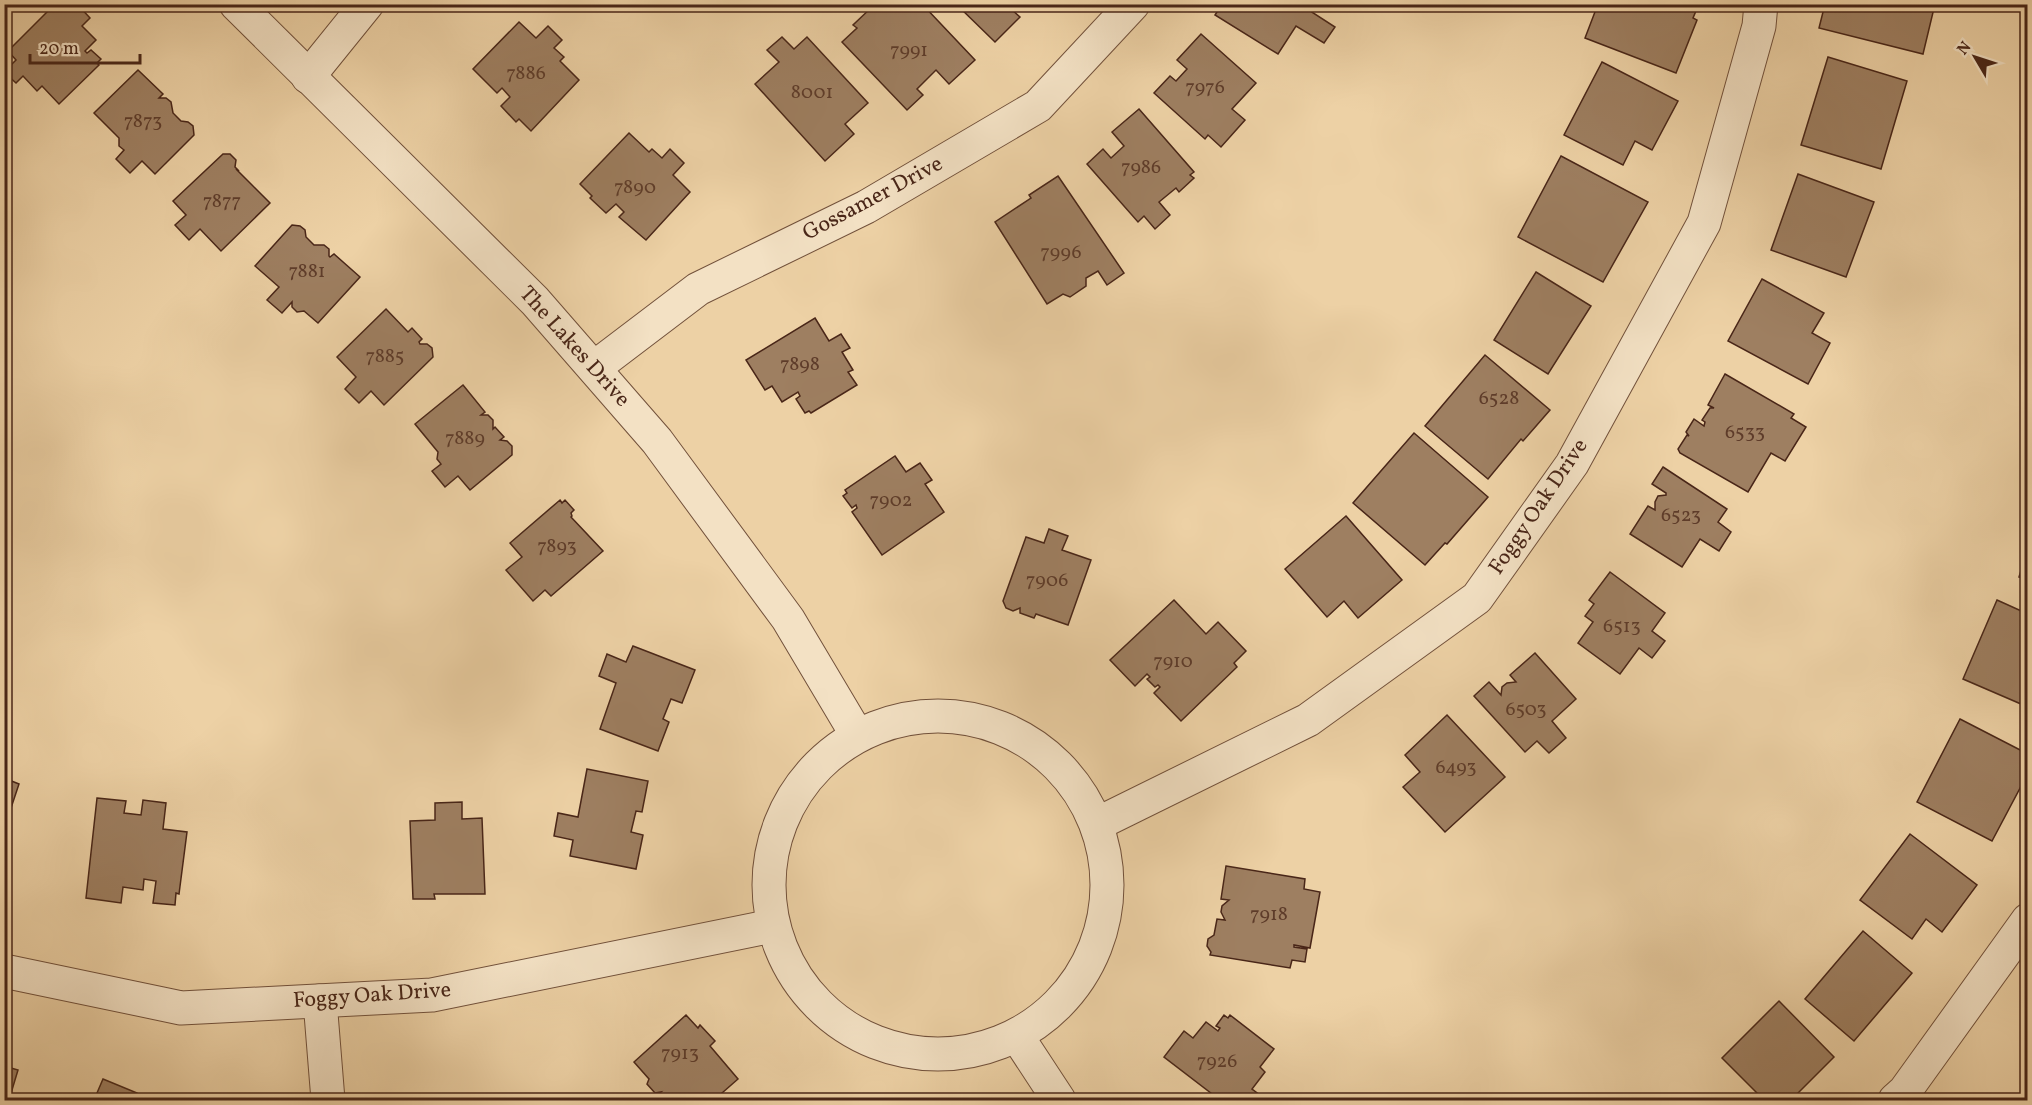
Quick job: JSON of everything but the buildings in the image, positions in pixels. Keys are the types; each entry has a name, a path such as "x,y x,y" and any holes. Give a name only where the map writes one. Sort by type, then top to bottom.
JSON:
{"street":[{"name":"The Lakes Drive","path":"236,4 535,302 657,441 788,619 857,735"},
{"path":"308,77 367,4"},
{"name":"Gossamer Drive","path":"594,368 698,289 866,207 1038,106 1133,4"},
{"name":"Foggy Oak Drive","path":"1097,824 1308,720 1477,598 1572,464 1704,223 1759,26 1761,4"},
{"path":"912,717 970,718 1024,737 1068,775 1097,824 1108,872 1104,921 1086,968 1056,1006 1017,1036 969,1053 917,1054 867,1041 825,1013 792,974 772,926 768,871 782,817 813,770 857,735 912,717"},
{"path":"1895,1101 1905,1091 2028,920"},
{"name":"Foggy Oak Drive","path":"4,972 181,1008 432,995 772,926"},
{"path":"320,1001 328,1101"},
{"path":"1017,1036 1059,1101"}]}
